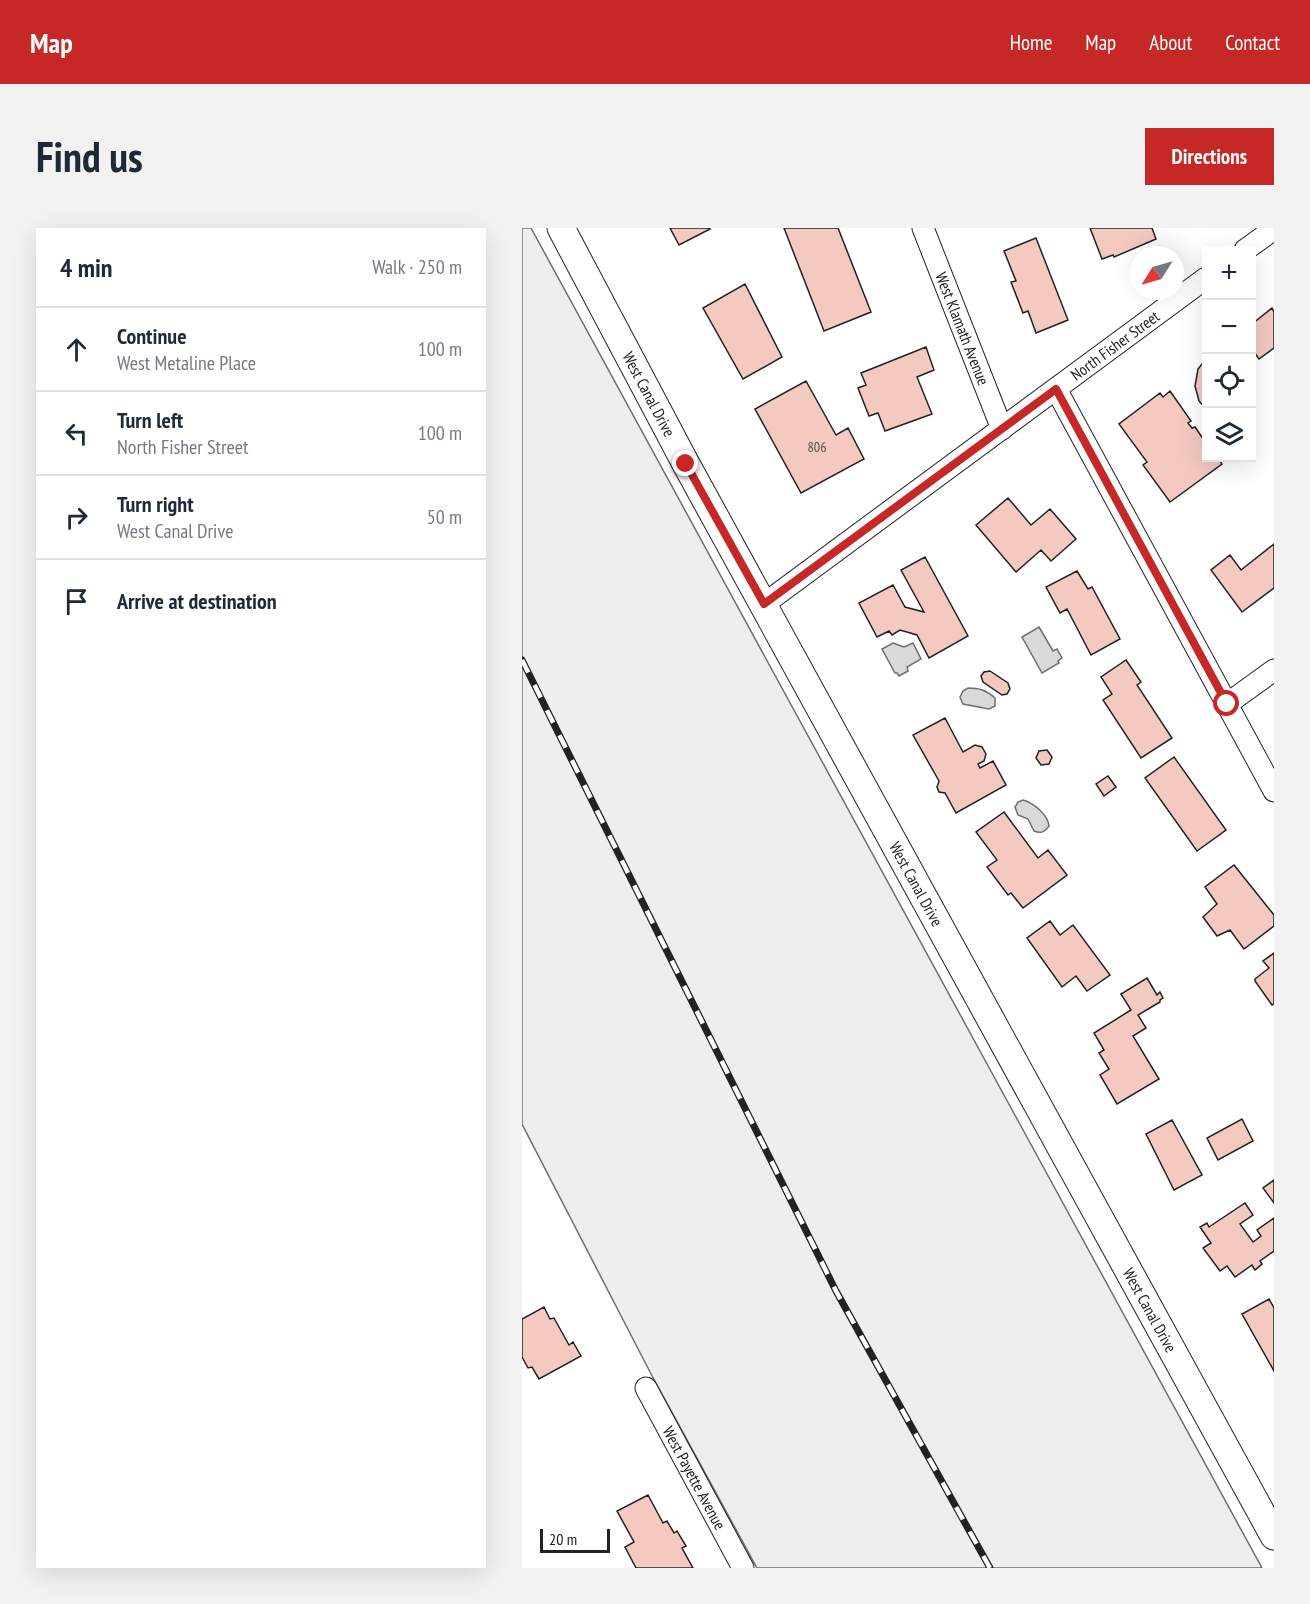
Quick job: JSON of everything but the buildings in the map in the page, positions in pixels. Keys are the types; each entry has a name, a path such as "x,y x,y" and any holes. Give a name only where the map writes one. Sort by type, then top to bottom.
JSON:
{"street":[{"name":"West Canal Drive","path":"561,228 681,453 1274,1536"},
{"name":"West Klamath Avenue","path":"923,228 1002,429"},
{"path":"1251,246 1274,229"},
{"name":"North Fisher Street","path":"764,604 1202,282"},
{"path":"1056,389 1274,791"},
{"path":"1227,704 1274,670"},
{"name":"West Payette Avenue","path":"646,1388 743,1568"}],"shaded area":[{"path":"522,228 531,228 1262,1568 757,1568 650,1372 522,1124"},
{"path":"1039,627 1053,651 1057,649 1062,658 1058,661 1059,663 1042,673 1022,637"},
{"path":"893,643 904,647 913,643 921,659 907,667 908,671 899,676 882,649"},
{"path":"968,688 989,693 995,698 995,706 989,709 963,704 960,697"},
{"path":"1023,800 1036,807 1046,818 1049,826 1044,831 1034,831 1028,819 1018,815 1015,807"}],"railway":[{"path":"522,660 836,1291 990,1568"}],"route":[{"path":"686,464 764,604 1056,389 1227,704"}]}
